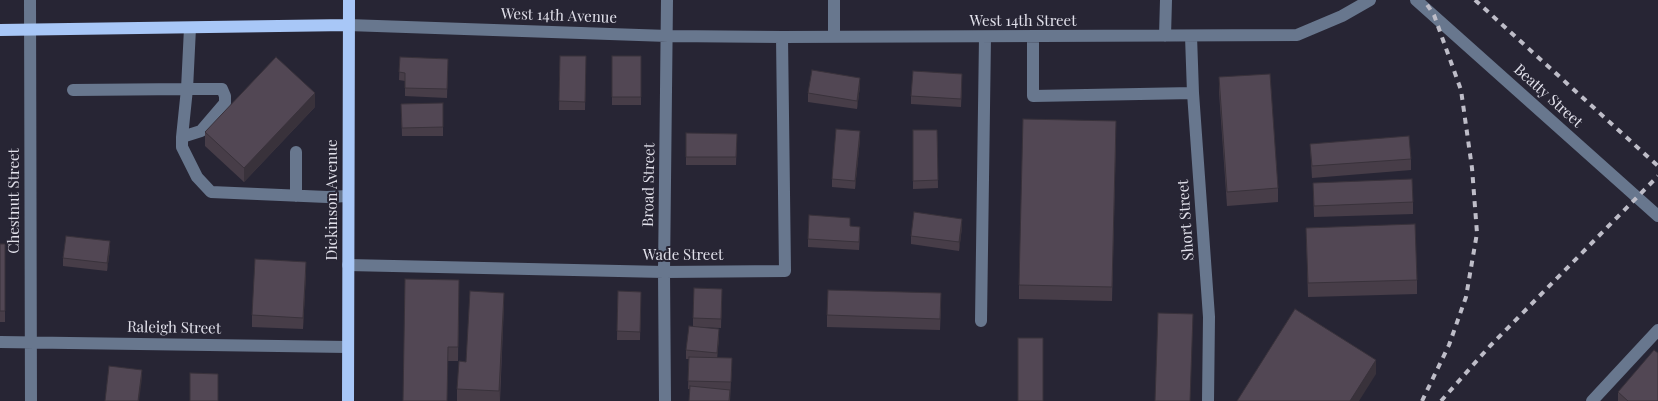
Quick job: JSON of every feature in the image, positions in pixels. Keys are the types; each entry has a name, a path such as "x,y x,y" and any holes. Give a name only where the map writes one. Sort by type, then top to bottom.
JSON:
{"main road":[{"name":"Dickinson Avenue","path":"348,0 348,401"},
{"name":"West 14th Avenue","path":"0,30 348,24"}],"street":[{"name":"Chestnut Street","path":"30,0 31,401"},
{"name":"Broad Street","path":"665,401 664,272 667,0"},
{"path":"834,0 834,37"},
{"path":"1165,36 1166,0"},
{"name":"West 14th Street","path":"668,36 1033,37 1297,35 1342,16 1370,0"},
{"name":"Beatty Street","path":"1416,0 1658,216"},
{"name":"West 14th Avenue","path":"348,24 668,36"},
{"path":"190,28 188,89 182,147 197,177 211,192 327,197 348,196"},
{"name":"Short Street","path":"1192,36 1193,93 1209,317 1208,401"},
{"name":"Wade Street","path":"348,264 664,272 785,271 782,37"},
{"path":"981,321 986,37"},
{"path":"1033,37 1033,96 1193,93"},
{"path":"73,90 222,89 225,103 201,131 182,137"},
{"path":"296,152 296,196"},
{"path":"1592,401 1658,330"},
{"name":"Raleigh Street","path":"0,342 348,347"}],"building":[{"path":"560,56 586,56 585,102 559,101"},
{"path":"612,56 641,56 641,97 612,97"},
{"path":"276,57 315,93 244,168 205,132"},
{"path":"400,57 448,59 447,89 405,88 405,73 399,72"},
{"path":"812,70 860,78 857,101 808,93"},
{"path":"913,71 962,74 961,99 911,96"},
{"path":"1270,74 1278,188 1227,192 1219,77"},
{"path":"443,103 443,127 402,128 401,104"},
{"path":"1023,119 1116,121 1112,287 1019,285"},
{"path":"836,129 860,131 855,181 832,179"},
{"path":"913,130 937,130 938,180 913,181"},
{"path":"686,133 737,134 736,157 686,157"},
{"path":"1409,136 1411,159 1312,166 1310,144"},
{"path":"1412,179 1413,202 1314,206 1313,183"},
{"path":"914,212 962,219 959,242 911,236"},
{"path":"809,215 850,218 850,226 860,227 859,242 808,239"},
{"path":"1415,224 1417,280 1308,283 1306,228"},
{"path":"66,236 110,241 107,263 63,258"},
{"path":"0,244 5,244 5,311 0,311"},
{"path":"255,259 306,262 303,318 252,315"},
{"path":"405,279 459,280 458,347 448,347 447,401 403,401"},
{"path":"694,288 722,289 721,319 693,318"},
{"path":"828,290 941,293 940,319 827,315"},
{"path":"470,291 504,293 499,391 457,389 459,361 466,362"},
{"path":"618,291 641,292 640,332 617,331"},
{"path":"1295,309 1376,360 1350,401 1237,401"},
{"path":"1158,313 1193,314 1190,401 1155,401"},
{"path":"689,326 719,329 717,353 686,350"},
{"path":"1018,338 1043,338 1043,401 1018,401"},
{"path":"1654,350 1658,353 1658,401 1628,401 1618,392"},
{"path":"689,357 732,358 731,382 688,381"},
{"path":"109,366 142,370 138,401 105,401"},
{"path":"190,373 218,374 218,401 190,401"},
{"path":"690,386 730,390 729,401 689,401"}],"railway":[{"path":"1422,401 1449,345 1466,297 1477,233 1472,168 1461,90 1434,15 1424,0"},
{"path":"1475,0 1658,166"},
{"path":"1441,401 1490,346 1658,176"}]}
